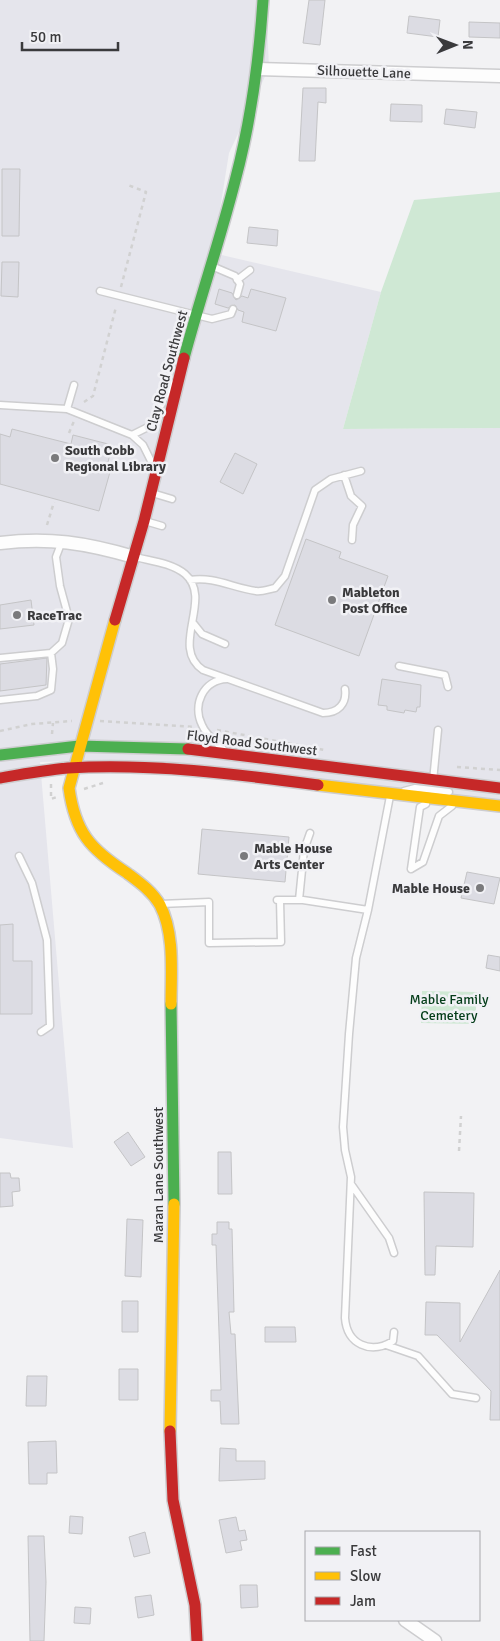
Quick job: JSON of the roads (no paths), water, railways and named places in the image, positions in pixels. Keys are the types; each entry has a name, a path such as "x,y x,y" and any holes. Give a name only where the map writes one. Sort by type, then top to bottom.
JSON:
{"street":[{"name":"Clay Road Southwest","path":"79,746 144,521 185,356 212,267 248,123 258,69 263,0"},
{"name":"Silhouette Lane","path":"258,69 500,76"},
{"path":"0,543 41,539 62,540 134,557"},
{"name":"Floyd Road Southwest","path":"0,755 79,746 181,749 433,782 500,788"},
{"name":"Maran Lane Southwest","path":"79,746 69,788 71,803 84,838 100,855 145,887 159,904 166,922 171,958 175,1155 170,1423 172,1500 196,1605 197,1641"},
{"path":"0,778 74,768 157,768 216,773 389,796 432,800 456,798 500,806"},
{"path":"406,1621 435,1641"}],"lane":[{"path":"212,267 235,276 240,284 238,295"},
{"path":"237,280 250,270"},
{"path":"100,291 212,318 231,314 233,309"},
{"path":"132,435 152,425 163,398 185,356"},
{"path":"67,409 74,385"},
{"path":"0,405 67,409 132,435 143,445 156,472"},
{"path":"190,580 200,578 221,581 258,591 275,588 284,576 315,490 331,479 361,471"},
{"path":"344,475 351,496 362,506 353,525 352,540"},
{"path":"151,492 172,499"},
{"path":"144,521 162,526"},
{"path":"0,658 50,652 62,643 69,619 60,586 56,556 62,540"},
{"path":"134,557 175,568 190,580 194,599 194,624 189,651 194,662 203,670 324,713 330,713 341,707 344,702 345,690"},
{"path":"194,624 202,634 225,644"},
{"path":"0,700 37,696 51,690 53,669 50,652"},
{"path":"399,666 445,675 448,687"},
{"path":"228,754 202,725 198,708 199,698 206,687 217,680 230,679"},
{"path":"433,782 438,730"},
{"path":"432,800 420,807 411,868 423,862 439,816 456,798 415,788 389,796 368,910 356,958 349,1034 344,1127 351,1184 346,1329 356,1343 366,1346 386,1345 418,1356 452,1394 476,1398"},
{"path":"475,793 500,792"},
{"path":"299,900 304,850 310,833"},
{"path":"19,856 32,883 47,940 50,1026 41,1032"},
{"path":"159,904 209,902 209,943 281,942 279,900 299,900 368,910"},
{"path":"351,1184 389,1238 394,1253"},
{"path":"386,1345 392,1341 394,1332"}],"place":[{"name":"South Cobb Regional Library","path":"55,458"},
{"name":"Mableton Post Office","path":"332,600"},
{"name":"RaceTrac","path":"17,615"},
{"name":"Mable House Arts Center","path":"244,856"},
{"name":"Mable House","path":"480,888"}],"park label":[{"name":"Mable Family Cemetery","path":"449,1008"}]}
